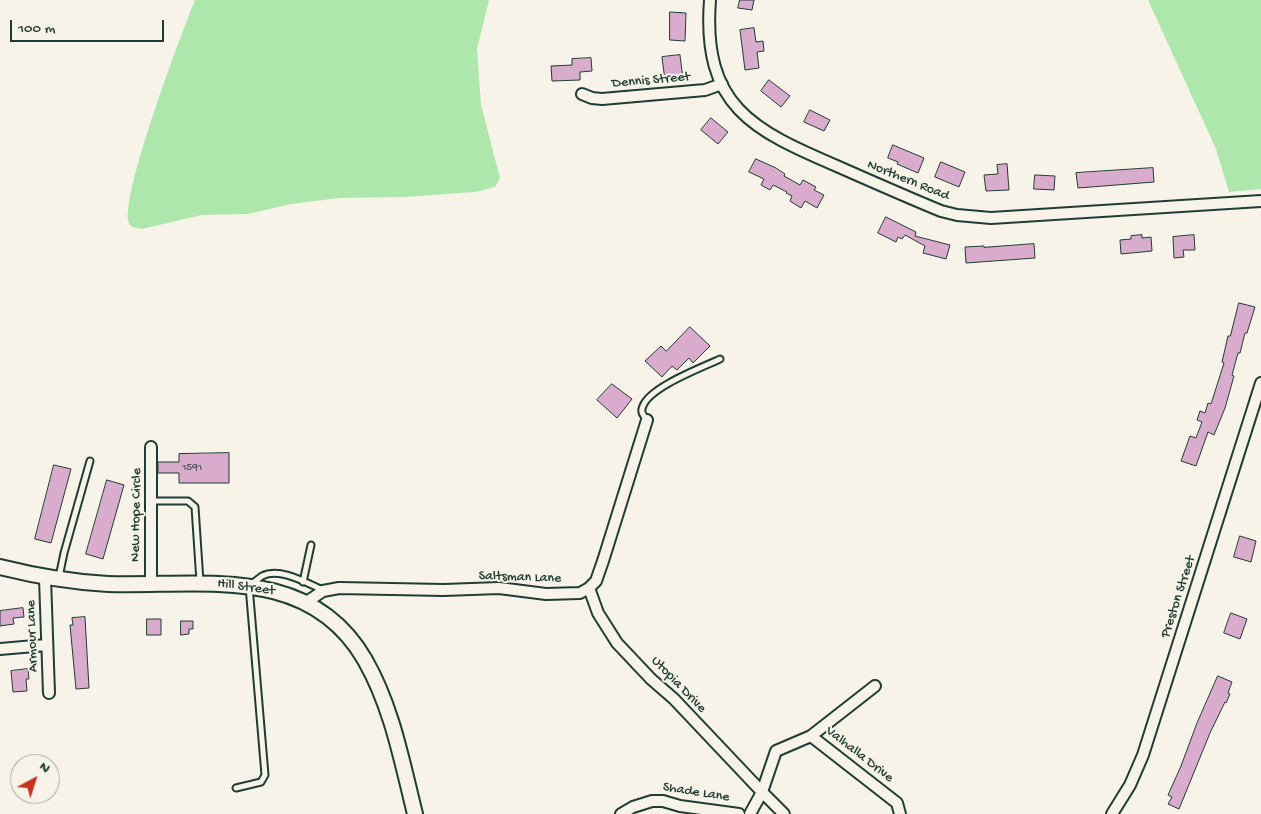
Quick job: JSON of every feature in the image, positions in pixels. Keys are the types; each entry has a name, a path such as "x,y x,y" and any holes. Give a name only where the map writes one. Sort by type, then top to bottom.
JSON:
{"street":[{"name":"Northern Road","path":"710,0 710,46 713,63 727,95 750,121 779,140 811,156 925,204 957,215 999,217 1261,201"},
{"name":"Dennis Street","path":"582,94 602,99 705,90 722,84"},
{"name":"Preston Street","path":"1112,814 1130,786 1143,755 1261,384"},
{"path":"589,588 596,581 603,561 647,420"},
{"name":"New Hope Circle","path":"150,583 151,447"},
{"name":"Hill Street","path":"0,567 44,578 107,584 200,583 249,586 288,595 323,613 352,641 375,679 391,722 415,814"},
{"name":"Armour Lane","path":"44,578 49,693"},
{"name":"Saltsman Lane","path":"305,603 323,591 339,588 444,590 499,588 558,594 580,593 589,588"},
{"name":"Utopia Drive","path":"589,588 598,613 617,642 762,792"},
{"path":"0,649 46,645"},
{"path":"811,736 875,686"},
{"name":"Valhalla Drive","path":"750,814 762,792 776,751 811,736 897,803 900,814"},
{"path":"762,792 784,814"},
{"name":"Shade Lane","path":"621,814 633,807 652,801 663,801 680,806 740,814"}],"lane":[{"path":"647,420 642,412 642,406 657,389 720,359"},
{"path":"59,580 64,553 90,461"},
{"path":"150,500 188,501 194,507 200,583"},
{"path":"303,582 311,545"},
{"path":"236,788 261,782 265,774 249,586 262,576 272,573 281,574 323,591"}],"green space":[{"path":"195,0 489,0 477,49 481,105 500,178 495,187 475,192 405,197 339,198 291,204 248,214 202,215 142,229 134,228 129,223 128,208 133,182 153,114"},
{"path":"1148,0 1261,0 1261,189 1229,192 1216,149"}],"building":[{"path":"740,0 754,0 752,10 738,8"},
{"path":"670,12 686,13 685,41 670,40"},
{"path":"754,28 756,42 763,41 764,51 757,52 759,68 745,70 740,30"},
{"path":"680,55 683,79 665,81 662,57"},
{"path":"591,58 592,71 580,72 580,80 552,81 551,66 572,65 572,59"},
{"path":"769,80 790,96 781,107 761,91"},
{"path":"810,110 830,120 824,131 804,122"},
{"path":"711,118 728,132 718,144 701,130"},
{"path":"893,145 924,158 918,173 888,158"},
{"path":"756,159 776,168 785,174 784,176 800,185 803,180 816,187 814,190 824,195 817,208 805,201 801,208 790,201 792,196 787,192 773,185 770,190 761,185 764,179 749,172"},
{"path":"941,162 965,172 959,187 935,177"},
{"path":"1007,164 1009,190 986,191 984,175 998,174 997,165"},
{"path":"1153,168 1154,182 1078,188 1076,173"},
{"path":"1035,175 1055,176 1054,190 1034,189"},
{"path":"886,217 916,232 915,236 950,245 946,259 923,253 925,246 905,235 902,239 898,237 896,242 878,233"},
{"path":"1142,235 1142,238 1151,237 1152,251 1121,254 1120,240"},
{"path":"1194,235 1195,250 1183,250 1184,257 1174,258 1173,237"},
{"path":"1034,244 1035,258 966,263 965,247"},
{"path":"1239,303 1255,307 1240,353 1238,353 1225,408 1214,435 1208,432 1196,466 1181,461 1190,436 1196,438 1202,422 1197,420 1200,411 1205,413 1208,403 1211,404 1224,363 1222,362 1228,336 1230,336"},
{"path":"690,327 710,346 693,363 689,358 677,370 672,366 662,377 645,361 661,346 666,351"},
{"path":"612,384 632,399 617,418 597,400"},
{"path":"229,453 229,483 179,483 179,473 158,473 158,462 179,462 179,454"},
{"path":"54,465 71,469 51,543 35,539"},
{"path":"107,480 124,485 103,559 86,554"},
{"path":"1240,536 1256,541 1251,562 1234,557"},
{"path":"23,608 24,617 13,618 14,624 0,626 0,611"},
{"path":"1231,613 1247,619 1240,639 1224,633"},
{"path":"85,617 89,688 76,689 70,625 73,625 72,618"},
{"path":"147,619 161,619 161,635 147,635"},
{"path":"181,621 193,621 193,629 189,629 189,634 181,635"},
{"path":"28,669 29,679 26,679 27,691 13,692 11,671"},
{"path":"1218,676 1232,682 1228,693 1230,694 1210,733 1179,809 1168,804 1172,797 1168,795"}]}
